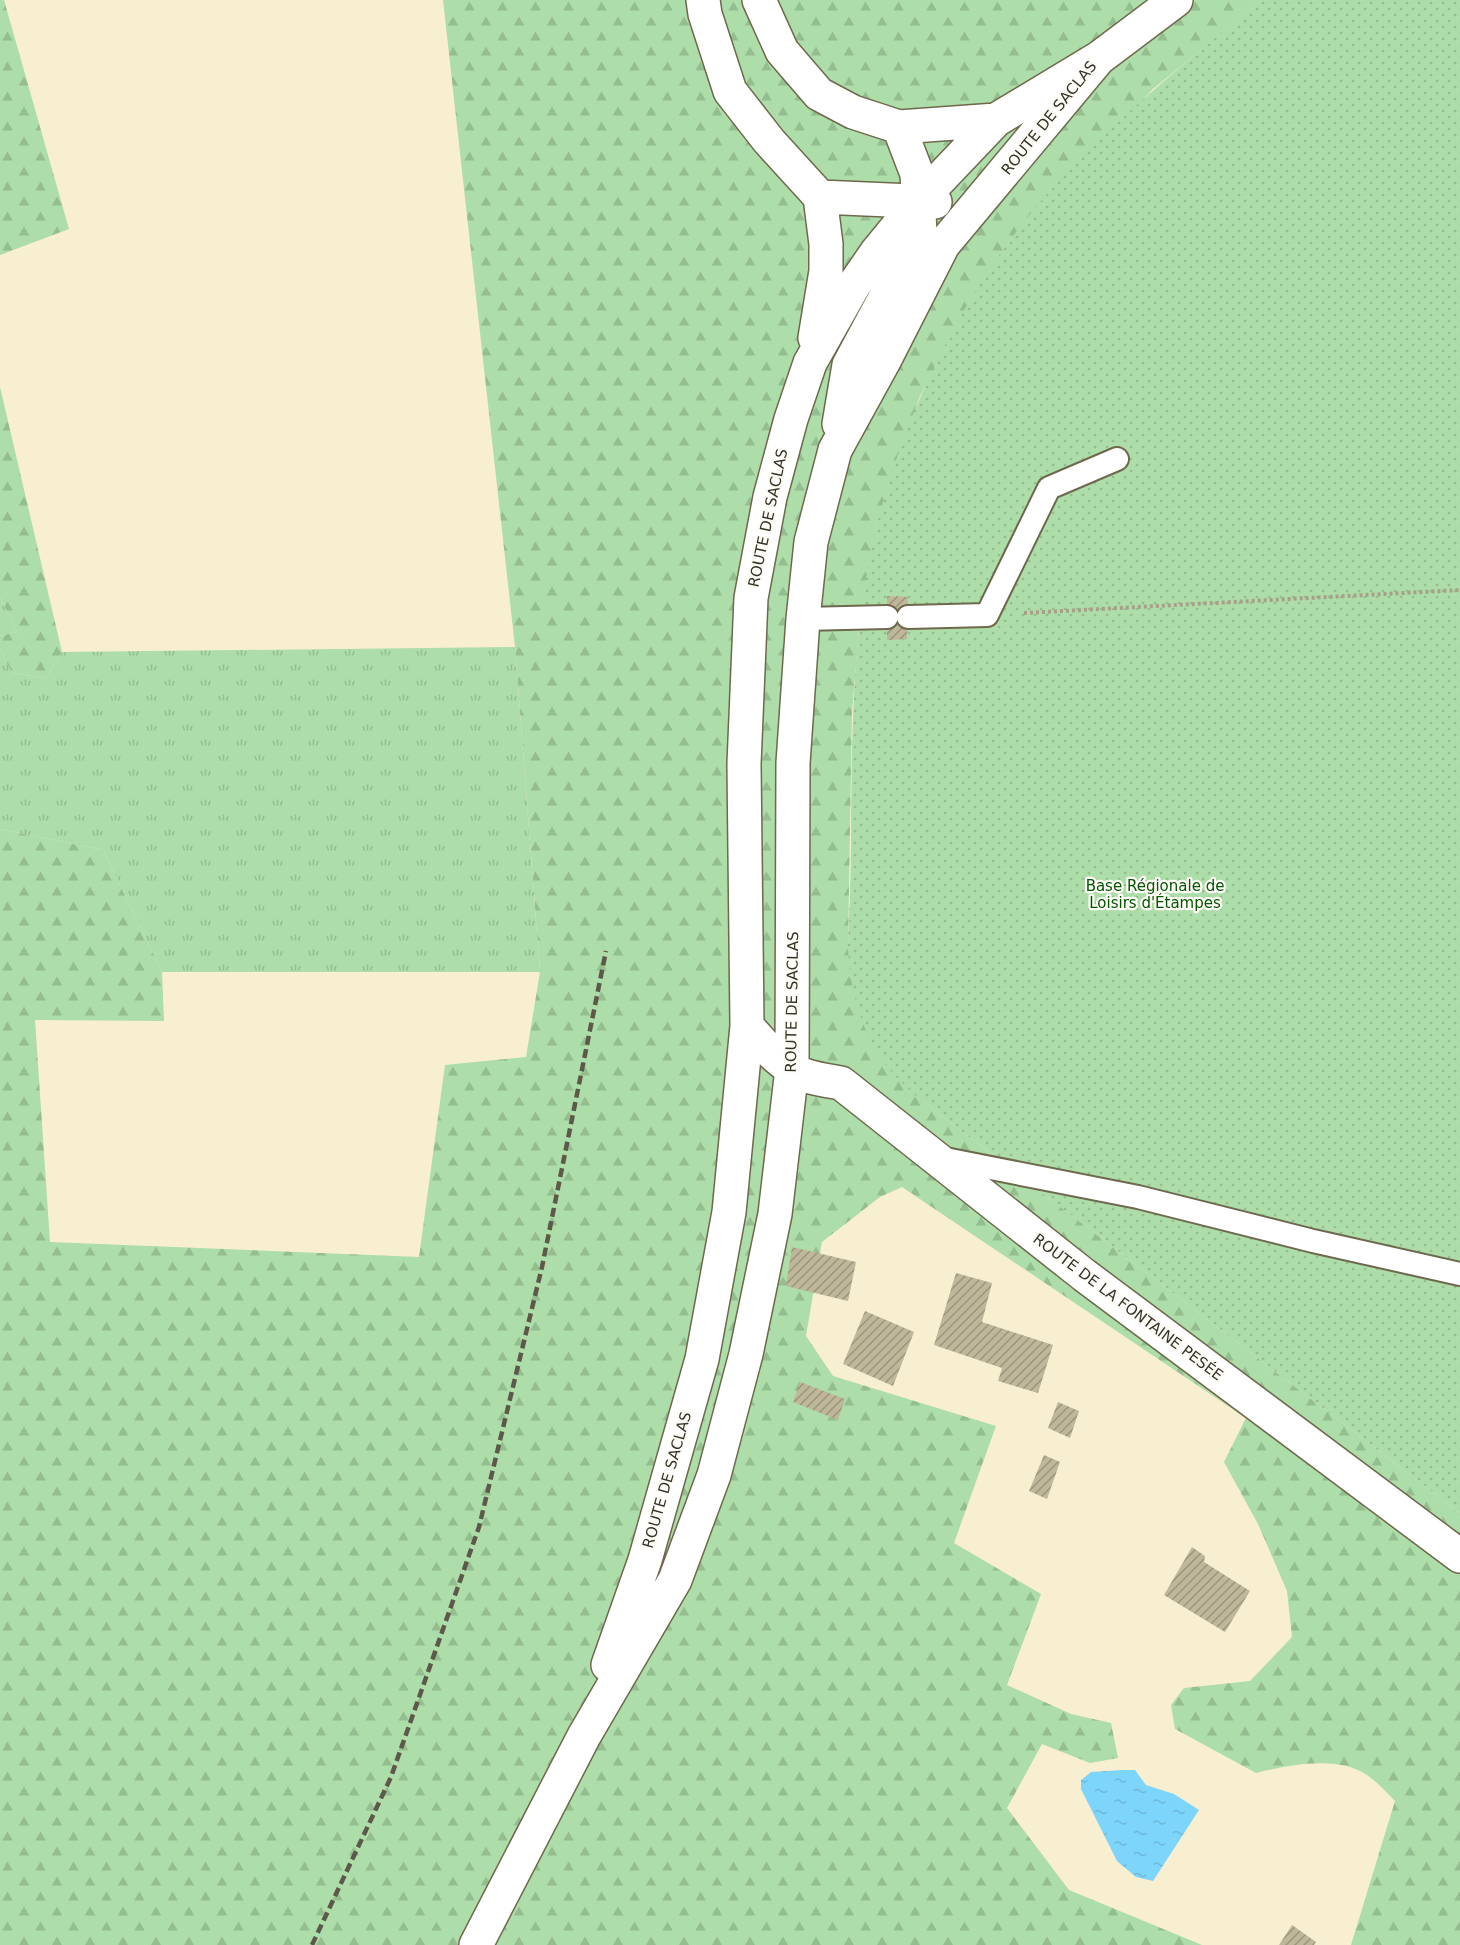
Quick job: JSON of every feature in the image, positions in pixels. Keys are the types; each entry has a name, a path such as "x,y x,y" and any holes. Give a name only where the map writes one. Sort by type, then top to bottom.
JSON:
{"main road":[{"path":"703,0 705,14 730,91 769,141 820,197 826,244 826,271 810,363"},
{"path":"759,0 782,51 819,94 853,112 899,127 996,120"},
{"path":"1098,58 1176,0"},
{"name":"ROUTE DE SACLAS","path":"584,1736 645,1560 702,1359 729,1212 747,1026 744,764 751,598 770,497 791,419 810,363 854,285 876,253 917,203 996,120 1098,58"},
{"name":"ROUTE DE SACLAS","path":"476,1945 584,1736 675,1580 714,1474 746,1354 775,1214 792,1069 793,763 803,618 812,542 835,450 885,359 943,245 1098,58"},
{"path":"835,450 849,364 920,233 917,174 899,127"},
{"path":"820,197 917,203 981,200"},
{"path":"747,1026 768,1049 792,1069"},
{"name":"ROUTE DE LA FONTAINE PESÉE","path":"792,1069 806,1076 841,1083 1084,1275 1460,1556"}],"lane":[{"path":"803,618 987,615 1049,488 1117,459"},
{"path":"932,1156 1138,1197 1460,1274"}],"path":[{"path":"987,615 1460,590"}],"green space":[{"path":"0,0 4,0 69,229 0,255"},
{"path":"443,0 1263,0 1153,89 1010,240 965,310 920,396 877,525 860,618 852,712 848,949 917,1097 1460,1513 1460,1945 1351,1945 1395,1801 1371,1778 1355,1769 1328,1763 1283,1767 1256,1773 1175,1729 1171,1705 1184,1688 1250,1681 1292,1637 1287,1591 1258,1524 1224,1462 1246,1418 902,1187 880,1197 822,1242 806,1336 833,1376 996,1426 954,1543 1041,1594 1007,1685 1071,1714 1111,1723 1118,1758 1090,1763 1042,1744 1007,1808 1069,1890 1202,1945 0,1945 0,829 103,850 162,972 164,1021 35,1020 50,1242 419,1257 445,1065 526,1057 540,972 515,647"},
{"name":"Base Régionale de Loisirs d'Étampes","path":"1263,0 1460,0 1460,1513 917,1097 890,1070 874,1047 857,1005 849,960 852,749 861,611 873,542 885,495 900,448 919,401 964,310 1020,227 1051,190 1127,114 1180,67"},
{"path":"0,387 62,652 46,678 12,673 0,649 0,636 17,632 0,597"},
{"path":"0,597 17,632 0,636"},
{"path":"515,647 540,972 162,972 103,850 0,829 0,649 12,673 46,678 62,652"}],"water":[{"path":"1135,1770 1146,1785 1174,1794 1199,1810 1153,1881 1136,1877 1117,1861 1081,1789 1081,1780 1091,1772"}],"building":[{"path":"887,596 908,597 907,639 887,640"},
{"path":"792,1247 856,1262 848,1301 786,1286"},
{"path":"956,1273 992,1283 982,1322 1053,1345 1038,1393 998,1381 1002,1368 934,1345"},
{"path":"865,1311 914,1332 893,1386 843,1364"},
{"path":"800,1382 845,1399 838,1420 793,1402"},
{"path":"1058,1402 1079,1411 1070,1438 1048,1428"},
{"path":"1044,1455 1060,1462 1047,1499 1029,1491"},
{"path":"1192,1547 1205,1556 1204,1562 1250,1591 1225,1632 1164,1595"},
{"path":"1292,1925 1316,1942 1314,1945 1279,1945"}],"railway":[{"path":"312,1945 391,1777 479,1527 542,1267 606,951"}]}
